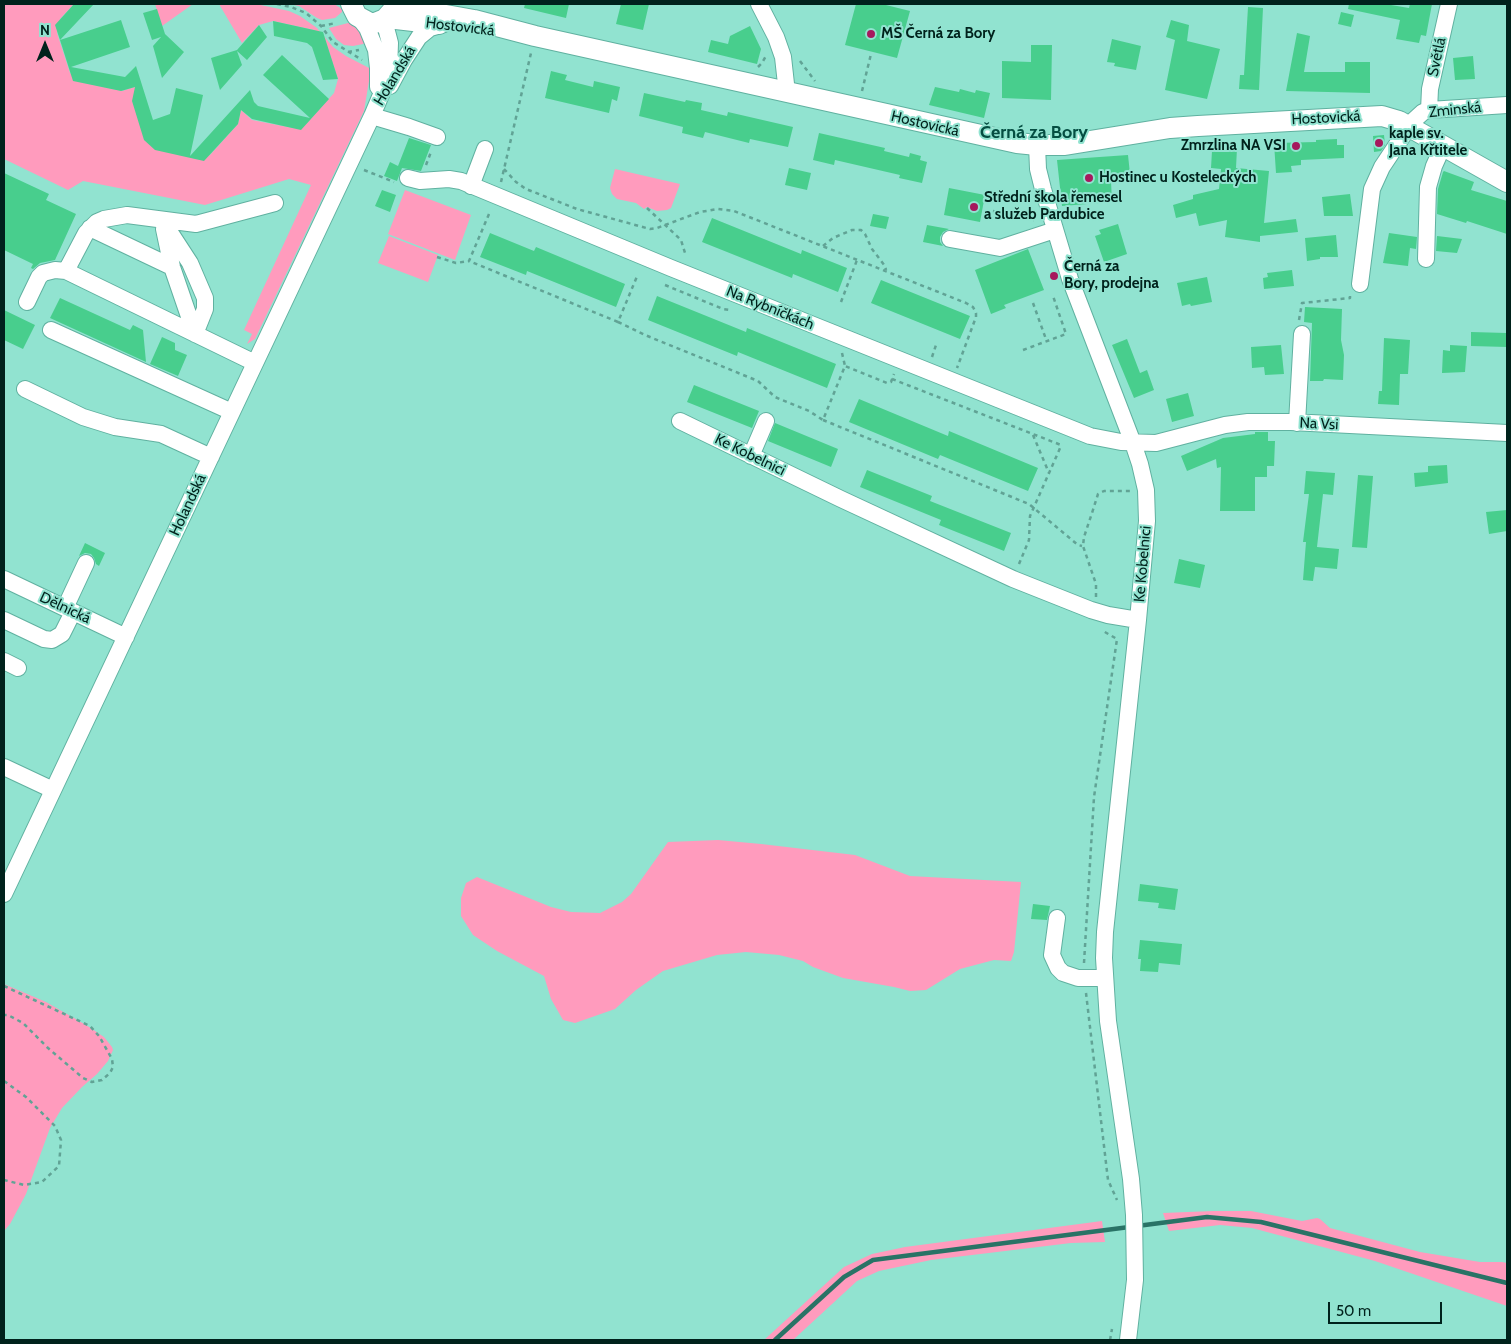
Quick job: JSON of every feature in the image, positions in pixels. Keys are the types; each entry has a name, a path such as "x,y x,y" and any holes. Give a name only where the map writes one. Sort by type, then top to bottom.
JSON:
{"main road":[{"name":"Hostovická","path":"407,4 435,13 474,20 535,36 986,137 1037,146 1080,143 1170,128 1375,115 1390,118 1409,126 1507,182"},
{"name":"Hostovická","path":"352,8 370,23 388,14 396,19 535,36"}],"street":[{"path":"759,4 776,37 783,57 788,93"},
{"name":"Světlá","path":"1429,110 1430,89 1449,4"},
{"name":"Holandská","path":"352,8 367,28 373,42 378,68 377,97 372,116"},
{"name":"Holandská","path":"4,894 7,877 53,790 372,116 389,71 388,14"},
{"name":"Holandská","path":"372,116 419,37 430,28 446,24"},
{"name":"Zminská","path":"1409,126 1423,112 1429,110 1507,106"},
{"path":"372,116 437,137"},
{"path":"1355,287 1372,189 1382,167 1409,126"},
{"name":"Ke Kobelnici","path":"680,421 1013,579 1091,610 1138,620 1147,521 1146,490 1133,443 1070,279 1038,169 1037,146"},
{"path":"1426,259 1428,187 1434,166 1444,146"},
{"path":"471,186 485,148"},
{"name":"Na Rybníčkách","path":"414,179 456,180 1068,428 1090,436 1133,443"},
{"path":"66,272 90,228 104,219 119,216 136,216 186,223 207,222 275,203"},
{"path":"162,220 190,263 204,298 206,309 195,334"},
{"path":"162,220 172,268 195,334"},
{"path":"90,228 172,268"},
{"path":"950,240 1000,248 1055,230"},
{"path":"27,302 39,277 55,270 66,272 256,363"},
{"path":"51,330 232,412"},
{"path":"1297,423 1302,334"},
{"path":"25,389 83,417 115,427 161,434 211,457"},
{"path":"751,456 766,421"},
{"name":"Na Vsi","path":"1133,443 1165,442 1225,425 1248,422 1507,433"},
{"path":"4,620 44,639 52,640 62,634 86,563"},
{"name":"Dělnická","path":"5,582 126,637"},
{"path":"1128,1340 1135,1280 1134,1215 1131,1179 1108,1021 1104,978 1105,932 1138,620"},
{"path":"4,767 53,790"},
{"path":"1057,918 1052,954 1058,968 1063,973 1078,978 1104,978"}],"path":[{"path":"277,4 291,7 306,14 321,26 333,42 378,68"},
{"path":"321,26 336,22"},
{"path":"497,197 535,36"},
{"path":"861,94 871,54"},
{"path":"349,164 405,186 414,179 437,137"},
{"path":"504,169 516,182 526,189 577,210 650,229 700,212 718,209 729,210 886,270 973,307 976,317 963,352"},
{"path":"647,208 681,240 685,253"},
{"path":"994,211 1037,220"},
{"path":"469,261 489,214"},
{"path":"824,246 833,238 852,230 861,230 886,270"},
{"path":"438,257 456,263 469,261 618,322 645,336 758,381 775,398 809,411 823,420 1029,504 1078,545 1083,546"},
{"path":"841,302 858,259"},
{"path":"618,322 638,274"},
{"path":"1302,334 1299,330 1300,308 1302,304 1350,298 1355,287"},
{"path":"1023,350 1066,334 1052,296"},
{"path":"1033,303 1047,342"},
{"path":"823,420 845,366 882,382 890,382 900,361"},
{"path":"892,379 1061,445"},
{"path":"1013,579 1029,540 1029,519 1068,428"},
{"path":"1033,434 1049,473"},
{"path":"1091,610 1096,598 1096,584 1083,546 1084,537 1098,494 1146,490"},
{"path":"4,986 90,1026 99,1036 112,1059 113,1067 110,1074 102,1080 92,1082 83,1078 22,1023 8,1015 4,1015"},
{"path":"4,1081 26,1097 56,1126 62,1140 59,1166 42,1182 24,1185 4,1180"}],"shaded area":[{"path":"4,4 74,4 60,19 57,33 70,73 81,82 122,91 135,87 144,140 196,159 210,155 238,124 241,110 252,120 293,128 306,124 334,93 338,79 325,39 314,30 273,21 259,25 242,43 219,4 256,4 289,11 317,28 333,47 371,69 364,111 255,339 247,344 252,334 244,330 311,185 289,179 205,205 83,181 68,190 4,159"},
{"path":"155,4 193,4 162,26"},
{"path":"289,4 334,4 342,9 342,12 335,18 322,20 299,6"},
{"path":"352,22 368,43 353,46 344,45 336,39 329,28"},
{"path":"615,169 680,184 671,208 657,211 647,207 644,209 636,203 617,199 612,194 610,188"},
{"path":"405,190 471,215 455,260 388,234"},
{"path":"389,236 438,255 428,282 378,263"},
{"path":"718,840 855,855 910,876 1021,882 1014,952 1011,961 994,960 960,969 926,990 910,991 843,978 813,967 803,961 779,955 746,952 717,955 663,971 636,990 615,1009 575,1023 563,1020 551,999 544,976 497,951 473,935 461,916 461,898 466,883 477,877 551,907 571,912 600,913 622,902 631,894 668,842"},
{"path":"4,984 46,1002 86,1025 104,1037 113,1050 108,1061 97,1074 62,1108 50,1128 26,1194 10,1224 4,1231"},
{"path":"1251,1211 1302,1221 1317,1218 1330,1228 1420,1252 1480,1262 1507,1263 1507,1306 1375,1261 1252,1228 1220,1225 1169,1231 1163,1213"},
{"path":"1102,1221 1105,1242 1071,1243 931,1260 879,1271 857,1281 793,1340 764,1340 844,1267 872,1254 905,1247"}],"building":[{"path":"74,4 94,4 60,40 55,25"},
{"path":"525,4 569,4 566,18 524,8"},
{"path":"621,4 649,4 643,30 616,24"},
{"path":"856,4 882,4 910,11 897,58 845,45"},
{"path":"1349,4 1385,4 1409,8 1410,4 1432,4 1426,36 1421,35 1419,43 1396,39 1400,20 1348,9"},
{"path":"1248,7 1263,8 1259,90 1239,89 1240,75 1244,75"},
{"path":"157,9 165,34 184,52 162,78 153,46 161,37 152,40 143,13"},
{"path":"1341,12 1354,15 1351,27 1338,24"},
{"path":"121,20 130,47 71,67 125,77 136,66 153,120 170,114 176,88 203,95 190,156 250,90 254,102 258,106 310,118 263,75 282,55 329,99 301,130 252,119 241,110 238,124 204,161 155,150 144,140 132,101 135,87 121,91 73,81 60,40"},
{"path":"1171,20 1189,25 1187,41 1220,49 1207,99 1165,90 1175,40 1166,37"},
{"path":"273,21 323,32 338,79 323,80 312,47 307,43 274,36"},
{"path":"259,25 267,37 247,60 237,51 242,65 220,90 211,58 237,50"},
{"path":"750,26 761,49 757,64 708,52 711,40 728,44 730,36"},
{"path":"1297,33 1310,36 1304,72 1345,72 1345,62 1370,62 1370,93 1286,91"},
{"path":"1112,39 1141,46 1136,70 1114,66 1115,63 1107,62"},
{"path":"1031,45 1052,45 1051,100 1002,98 1002,61 1031,62"},
{"path":"1473,56 1475,79 1455,80 1453,58"},
{"path":"551,71 567,75 565,80 593,87 594,81 620,87 617,101 612,99 609,113 545,98"},
{"path":"935,87 959,92 960,89 975,93 976,90 990,93 984,118 929,105"},
{"path":"644,93 685,102 686,100 702,103 701,110 727,116 728,112 793,127 788,147 750,139 749,143 705,132 703,138 682,133 683,127 639,116"},
{"path":"819,133 885,148 884,151 909,157 910,153 921,156 920,160 927,162 922,183 899,178 900,175 835,160 834,165 813,160"},
{"name":"kaple sv. Jana Křtitele","path":"1384,135 1385,145 1381,151 1374,152 1373,136"},
{"path":"409,138 431,145 421,171 402,168 397,181 384,176 390,162 398,166"},
{"path":"1337,139 1337,145 1344,145 1344,158 1301,160 1301,165 1291,166 1292,172 1276,173 1274,143 1316,142 1316,140"},
{"path":"1222,146 1237,148 1236,168 1269,171 1264,223 1296,219 1298,232 1260,236 1260,242 1225,237 1227,220 1199,226 1196,213 1176,218 1173,205 1193,199 1193,195 1219,189 1221,169 1211,168 1212,151 1222,152"},
{"name":"Hostinec u Kosteleckých","path":"1128,155 1130,174 1118,175 1118,181 1111,181 1112,202 1062,206 1057,160"},
{"path":"789,168 811,173 807,190 785,185"},
{"path":"1444,171 1474,182 1471,190 1507,201 1507,234 1467,221 1466,223 1437,214 1438,189"},
{"path":"4,173 49,194 46,200 76,214 55,260 40,263 33,269 31,268 33,264 4,250"},
{"path":"949,188 985,195 980,222 944,215"},
{"path":"382,190 396,195 390,212 375,206"},
{"path":"1350,194 1353,216 1324,216 1322,197"},
{"path":"873,214 889,217 886,229 870,226"},
{"path":"712,218 801,254 802,250 847,268 838,292 793,274 792,278 702,242"},
{"path":"1118,224 1127,254 1104,262 1095,236 1101,234 1099,230"},
{"path":"927,225 949,229 943,232 940,237 940,242 943,246 923,242"},
{"path":"490,233 534,251 536,247 625,284 616,307 527,271 526,275 480,257"},
{"path":"1389,233 1417,237 1416,249 1410,248 1408,266 1383,263"},
{"path":"1336,235 1338,257 1320,257 1320,259 1307,261 1305,238"},
{"path":"1437,236 1462,239 1457,253 1436,251"},
{"path":"1028,249 1044,290 1004,305 1006,308 991,314 975,270"},
{"path":"1292,270 1294,286 1264,289 1263,278 1268,277 1267,273"},
{"path":"1207,277 1212,302 1182,306 1177,283"},
{"path":"881,280 970,316 960,339 871,303"},
{"path":"657,296 746,332 747,328 836,364 827,388 738,352 737,356 648,320"},
{"path":"60,298 130,330 133,325 143,330 146,362 50,318"},
{"path":"1305,307 1342,309 1343,380 1324,379 1323,381 1310,381 1312,323 1304,322"},
{"path":"4,310 35,325 23,349 4,340"},
{"path":"1471,332 1507,333 1507,347 1471,346"},
{"path":"162,337 175,343 175,350 187,355 178,376 150,364"},
{"path":"1384,338 1410,340 1408,374 1400,374 1399,405 1378,404 1379,391 1382,391"},
{"path":"1127,339 1140,373 1147,370 1154,390 1134,398 1112,345"},
{"path":"1281,345 1284,374 1265,375 1264,367 1252,368 1251,347"},
{"path":"1450,345 1467,346 1465,372 1442,373 1443,350 1450,351"},
{"path":"694,385 759,411 752,428 687,402"},
{"path":"1188,393 1194,416 1172,422 1166,399"},
{"path":"859,399 948,436 949,431 1038,468 1028,491 940,455 938,459 849,422"},
{"path":"775,423 838,449 831,467 768,441"},
{"path":"1255,432 1268,432 1268,441 1275,441 1274,466 1267,466 1267,477 1255,477 1255,511 1220,511 1221,467 1217,468 1216,459 1187,471 1181,456 1223,438 1255,434"},
{"path":"1447,465 1448,483 1415,487 1414,473 1428,472 1428,466"},
{"path":"867,470 932,496 930,501 1011,533 1004,551 939,525 941,520 860,487"},
{"path":"1306,471 1335,473 1333,495 1323,494 1317,547 1339,549 1337,569 1315,567 1313,581 1303,580 1306,542 1303,542 1309,494 1304,494"},
{"path":"1358,475 1373,476 1367,548 1352,547"},
{"path":"1507,510 1507,531 1489,534 1486,512"},
{"path":"85,543 105,553 99,566 91,554 85,553 79,556"},
{"path":"1179,559 1205,565 1200,588 1174,583"},
{"path":"1140,884 1178,889 1175,910 1158,908 1159,903 1138,901"},
{"path":"1033,904 1050,906 1047,920 1031,919"},
{"path":"1140,940 1182,944 1180,965 1159,963 1158,972 1140,971 1141,959 1138,959"}],"waterway":[{"path":"775,1340 844,1277 873,1260 1207,1217 1261,1222 1507,1283"}],"place":[{"name":"MŠ Černá za Bory","path":"871,34"},
{"name":"kaple sv. Jana Křtitele","path":"1379,143"},
{"name":"Zmrzlina NA VSI","path":"1296,146"},
{"name":"Hostinec u Kosteleckých","path":"1089,178"},
{"name":"Střední škola řemesel a služeb Pardubice","path":"974,207"},
{"name":"Černá za Bory, prodejna","path":"1054,276"}],"district":[{"name":"Černá za Bory","path":"1034,133"}]}
